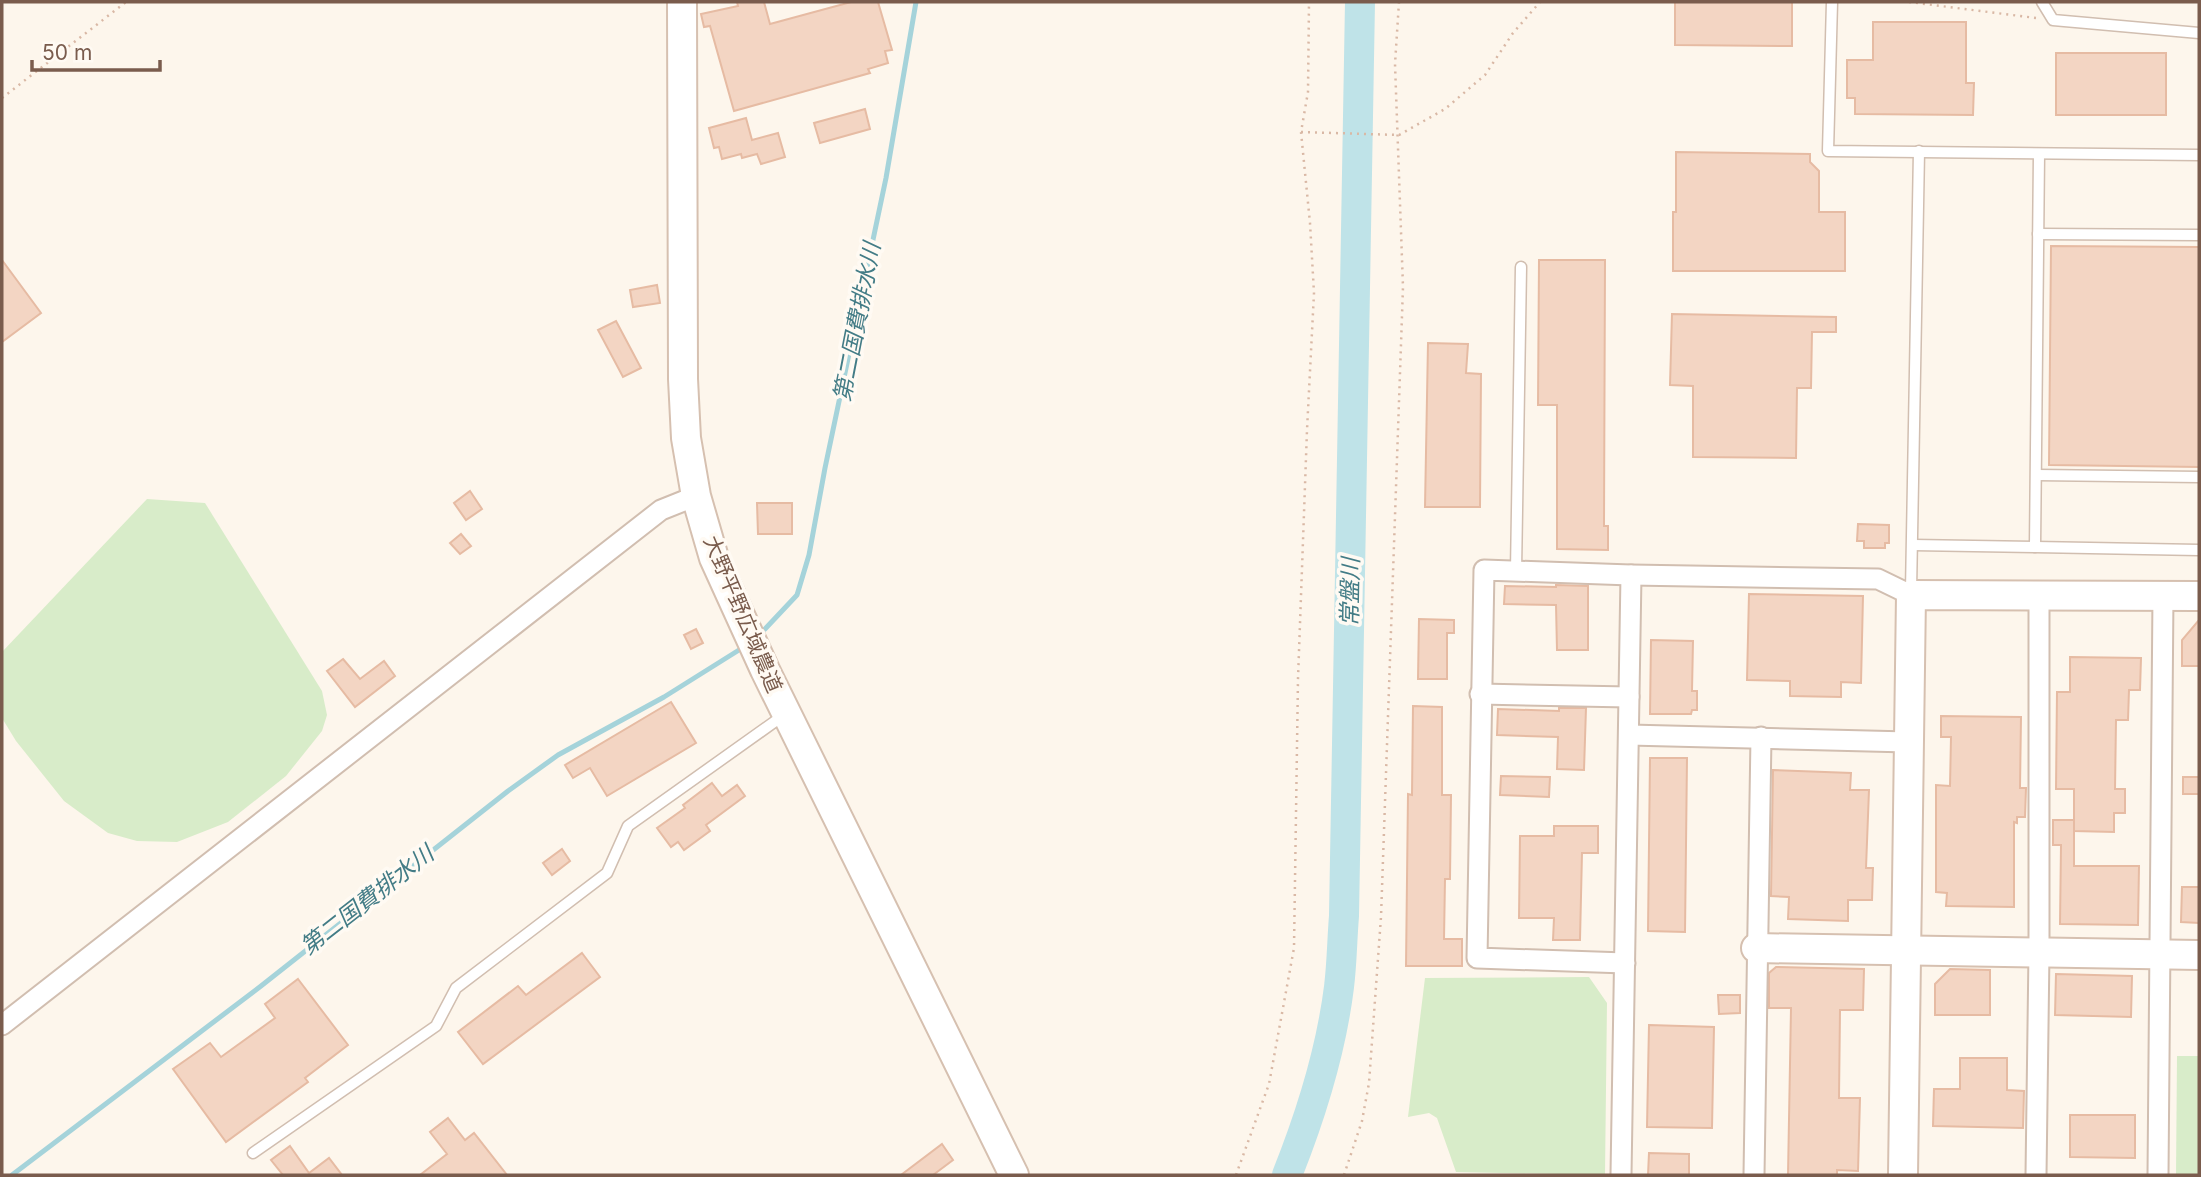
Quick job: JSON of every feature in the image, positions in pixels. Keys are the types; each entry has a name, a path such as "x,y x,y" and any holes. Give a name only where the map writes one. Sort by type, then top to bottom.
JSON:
{"street":[{"name":"大野平野広域農道","path":"682,2 683,379 686,438 696,496 714,558 787,713 1014,1175"},
{"path":"2,1025 661,510 696,496"},
{"path":"1625,962 1477,958 1484,570 1878,579 1910,595 2199,596"},
{"path":"1621,1175 1631,575"},
{"path":"2036,1175 2039,594"},
{"path":"1903,1175 1910,595"},
{"path":"2158,1175 2163,595"},
{"path":"1480,694 1629,697"},
{"path":"1629,735 1908,742"},
{"path":"1755,1175 1760,737"},
{"path":"1756,948 2199,955"}],"lane":[{"path":"1832,2 1828,150 2199,155"},
{"path":"2042,2 2053,20 2199,33"},
{"path":"1910,595 1919,151"},
{"path":"2035,548 2039,154"},
{"path":"2038,234 2199,235"},
{"path":"1516,571 1521,267"},
{"path":"2037,475 2199,477"},
{"path":"1913,545 2199,550"},
{"path":"253,1153 436,1026 456,988 607,873 628,826 787,713"}],"path":[{"path":"2,98 126,2"},
{"path":"1236,1175 1269,1084 1294,948 1298,679 1314,293 1301,132 1308,92 1309,2"},
{"path":"1344,1175 1362,1121 1369,1083 1381,917 1403,287 1395,64 1399,2"},
{"path":"1301,132 1399,135 1445,109 1485,75 1513,33 1540,2"},
{"path":"1909,2 2053,20"}],"green space":[{"path":"147,499 205,503 322,691 327,715 322,731 286,776 228,822 177,842 137,841 108,833 64,801 16,741 2,718 2,652"},
{"path":"1589,977 1607,1003 1605,1175 1456,1172 1437,1118 1429,1113 1408,1117 1425,978"},
{"path":"2177,1056 2199,1056 2199,1175 2176,1175"}],"building":[{"path":"737,2 764,2 770,24 851,2 878,2 892,50 885,51 888,63 868,69 870,73 734,111 710,26 704,27 701,14 738,6"},
{"path":"1675,2 1792,2 1792,46 1675,45"},
{"path":"1873,22 1966,22 1966,83 1974,83 1973,115 1855,114 1855,98 1847,98 1847,60 1873,60"},
{"path":"2056,53 2166,53 2166,115 2056,115"},
{"path":"865,109 870,129 820,143 814,123"},
{"path":"746,118 752,140 778,133 785,157 761,164 757,154 742,158 741,154 722,159 719,147 714,148 709,128"},
{"path":"1676,152 1810,154 1810,162 1819,171 1819,212 1845,212 1845,271 1673,271"},
{"path":"2051,246 2199,247 2199,467 2049,465"},
{"path":"2,260 41,313 2,342"},
{"path":"1539,260 1605,260 1604,526 1608,526 1608,550 1557,549 1557,405 1538,405"},
{"path":"657,285 660,303 633,307 630,290"},
{"path":"1672,314 1836,317 1836,332 1812,332 1811,388 1797,388 1796,458 1693,457 1693,386 1670,385"},
{"path":"616,321 641,368 623,377 598,330"},
{"path":"1428,343 1468,344 1466,373 1481,374 1480,507 1425,507"},
{"path":"470,491 482,509 466,520 454,503"},
{"path":"757,503 792,503 792,534 758,534"},
{"path":"1858,524 1889,525 1889,543 1885,543 1885,548 1864,548 1864,541 1857,541"},
{"path":"461,534 471,546 460,554 450,543"},
{"path":"1505,586 1588,586 1588,650 1557,650 1556,605 1504,604"},
{"path":"1749,594 1863,596 1861,683 1841,682 1841,697 1790,696 1790,681 1747,680"},
{"path":"1419,619 1454,620 1454,633 1447,633 1447,679 1418,679"},
{"path":"2199,620 2199,666 2182,666 2182,640"},
{"path":"696,629 703,643 691,649 684,635"},
{"path":"1651,640 1693,641 1692,691 1697,691 1697,710 1692,710 1691,714 1650,714"},
{"path":"2070,657 2141,658 2140,690 2129,690 2128,720 2116,720 2115,789 2125,789 2125,813 2114,813 2114,832 2074,831 2074,789 2056,789 2057,692 2070,692"},
{"path":"343,659 360,679 384,661 395,676 355,707 327,671"},
{"path":"671,702 696,743 607,796 590,768 573,778 565,765"},
{"path":"1413,706 1442,707 1442,795 1451,795 1450,879 1445,879 1444,939 1462,939 1462,966 1406,966 1408,794 1412,795"},
{"path":"1559,708 1586,708 1584,770 1557,769 1558,737 1497,735 1498,709 1559,711"},
{"path":"1941,716 2021,717 2020,788 2026,788 2025,817 2017,817 2017,823 2014,822 2014,907 1946,906 1947,893 1936,892 1936,785 1950,786 1951,737 1941,737"},
{"path":"1650,758 1687,758 1685,932 1648,931"},
{"path":"1773,770 1851,773 1850,790 1869,790 1866,868 1873,868 1872,900 1848,900 1848,921 1788,919 1789,897 1771,896"},
{"path":"1501,776 1550,777 1549,797 1500,795"},
{"path":"2183,777 2199,777 2199,794 2183,794"},
{"path":"712,783 722,796 737,785 745,796 706,825 710,831 684,850 678,842 671,847 657,828 685,808 683,805"},
{"path":"2053,820 2074,820 2074,866 2139,866 2138,925 2060,924 2061,845 2053,845"},
{"path":"1554,826 1598,826 1598,853 1582,853 1580,940 1553,940 1554,918 1519,918 1520,836 1554,836"},
{"path":"562,849 570,861 552,875 543,863"},
{"path":"2182,887 2199,887 2199,923 2181,922"},
{"path":"582,953 600,977 483,1064 458,1032 518,986 526,995"},
{"path":"1776,967 1864,969 1863,1010 1840,1010 1839,1098 1860,1098 1858,1171 1837,1170 1837,1175 1788,1175 1791,1008 1769,1008 1769,973"},
{"path":"1950,969 1990,970 1990,1015 1935,1015 1935,984"},
{"path":"2056,974 2132,976 2131,1017 2055,1015"},
{"path":"298,979 348,1045 305,1078 308,1082 226,1142 173,1069 210,1043 221,1057 275,1018 265,1004"},
{"path":"1718,995 1740,995 1740,1013 1719,1014"},
{"path":"1649,1025 1714,1027 1712,1128 1647,1127"},
{"path":"1960,1058 2007,1058 2007,1090 2024,1091 2023,1128 1933,1126 1934,1089 1960,1089"},
{"path":"2070,1115 2135,1115 2135,1158 2070,1157"},
{"path":"448,1118 465,1140 474,1133 507,1175 420,1175 447,1154 430,1132"},
{"path":"942,1144 953,1160 933,1175 901,1175"},
{"path":"290,1146 309,1173 329,1158 342,1175 283,1175 271,1160"},
{"path":"1649,1153 1689,1154 1689,1175 1648,1175"}],"waterway":[{"name":"第二国費排水川","path":"765,629 797,595 809,555 886,178 916,2"},
{"name":"常盤川","path":"1287,1175 1312,1106 1325,1059 1339,987 1344,916 1360,2"},
{"name":"第二国費排水川","path":"12,1175 261,986 508,791 558,755 664,697 739,650"}]}
